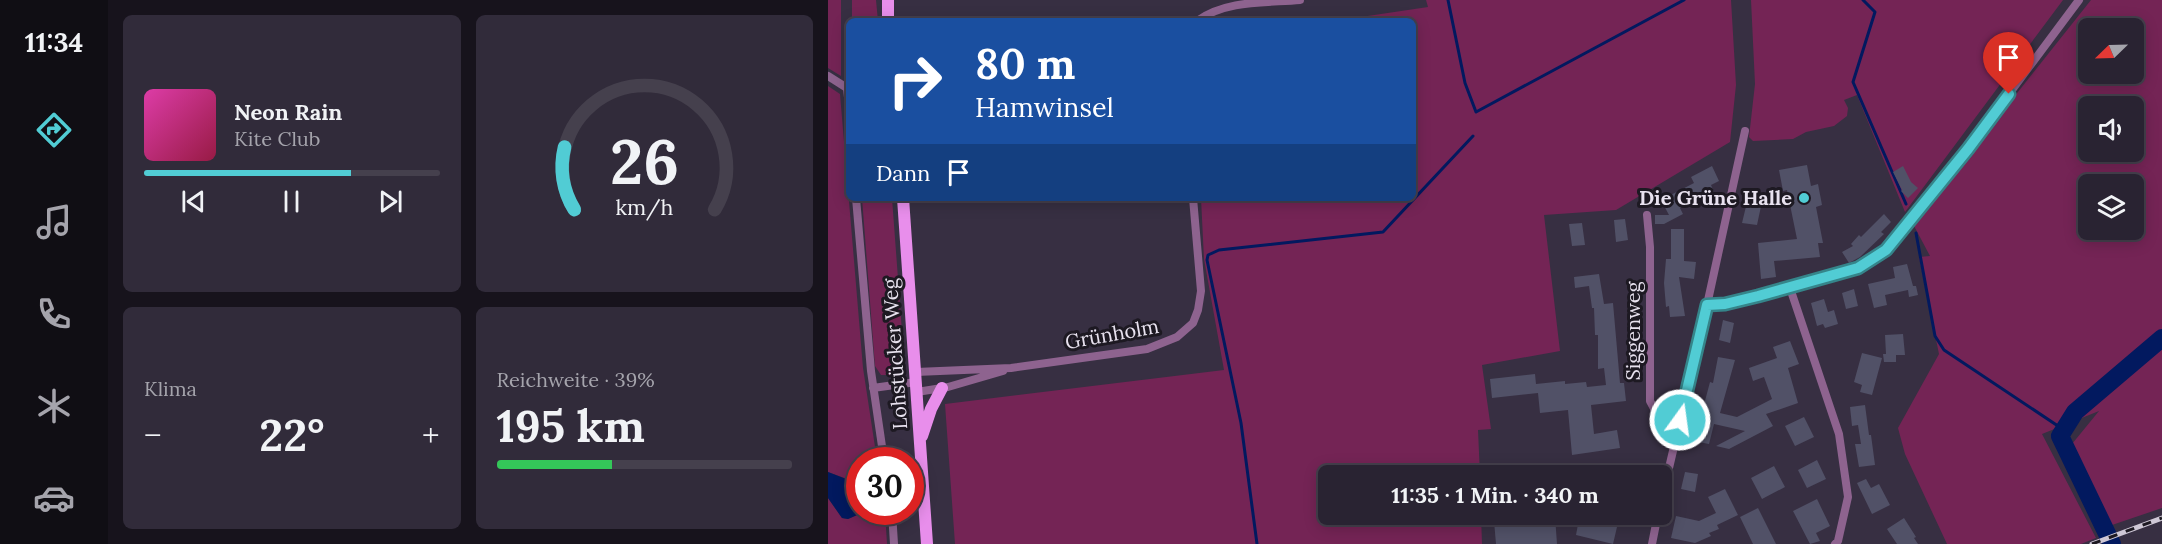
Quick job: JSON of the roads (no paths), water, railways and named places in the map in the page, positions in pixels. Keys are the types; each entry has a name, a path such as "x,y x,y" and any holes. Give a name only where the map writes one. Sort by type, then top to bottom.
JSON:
{"main road":[{"path":"888,0 888,18"},
{"name":"Lohstücker Weg","path":"903,201 927,544"},
{"path":"920,443 931,409 942,388"}],"street":[{"path":"1201,18 1224,7 1300,0"},
{"path":"1707,305 1725,304 1858,268 1886,250 1968,149 2079,0"},
{"path":"828,76 846,87"},
{"path":"1669,465 1745,131"},
{"name":"Lohstücker Weg","path":"856,201 873,388 882,447"},
{"name":"Grünholm","path":"916,382 1147,349 1163,344 1186,330 1193,323 1201,291 1193,201"},
{"name":"Siggenweg","path":"1647,215 1650,247 1650,401 1666,431 1675,440"},
{"path":"1790,288 1839,434 1848,497 1838,541 1835,544"},
{"name":"Grünholm","path":"916,382 942,388 1011,368"},
{"path":"873,388 916,382"},
{"path":"893,525 894,544"},
{"path":"1652,544 1656,525"}],"waterway":[{"path":"1448,0 1465,83 1476,112 1684,0"},
{"path":"1863,0 1875,12 1853,82 1906,204"},
{"path":"1416,197 1473,136"},
{"path":"1257,544 1241,423 1207,260 1208,255 1219,250 1383,232 1412,201"},
{"path":"1916,233 1935,336 1944,350 2064,430"},
{"path":"2112,544 2060,436 2075,412 2162,338"}],"railway":[{"path":"2092,544 2162,518"}],"place":[{"name":"Die Grüne Halle","path":"1804,198"}]}
